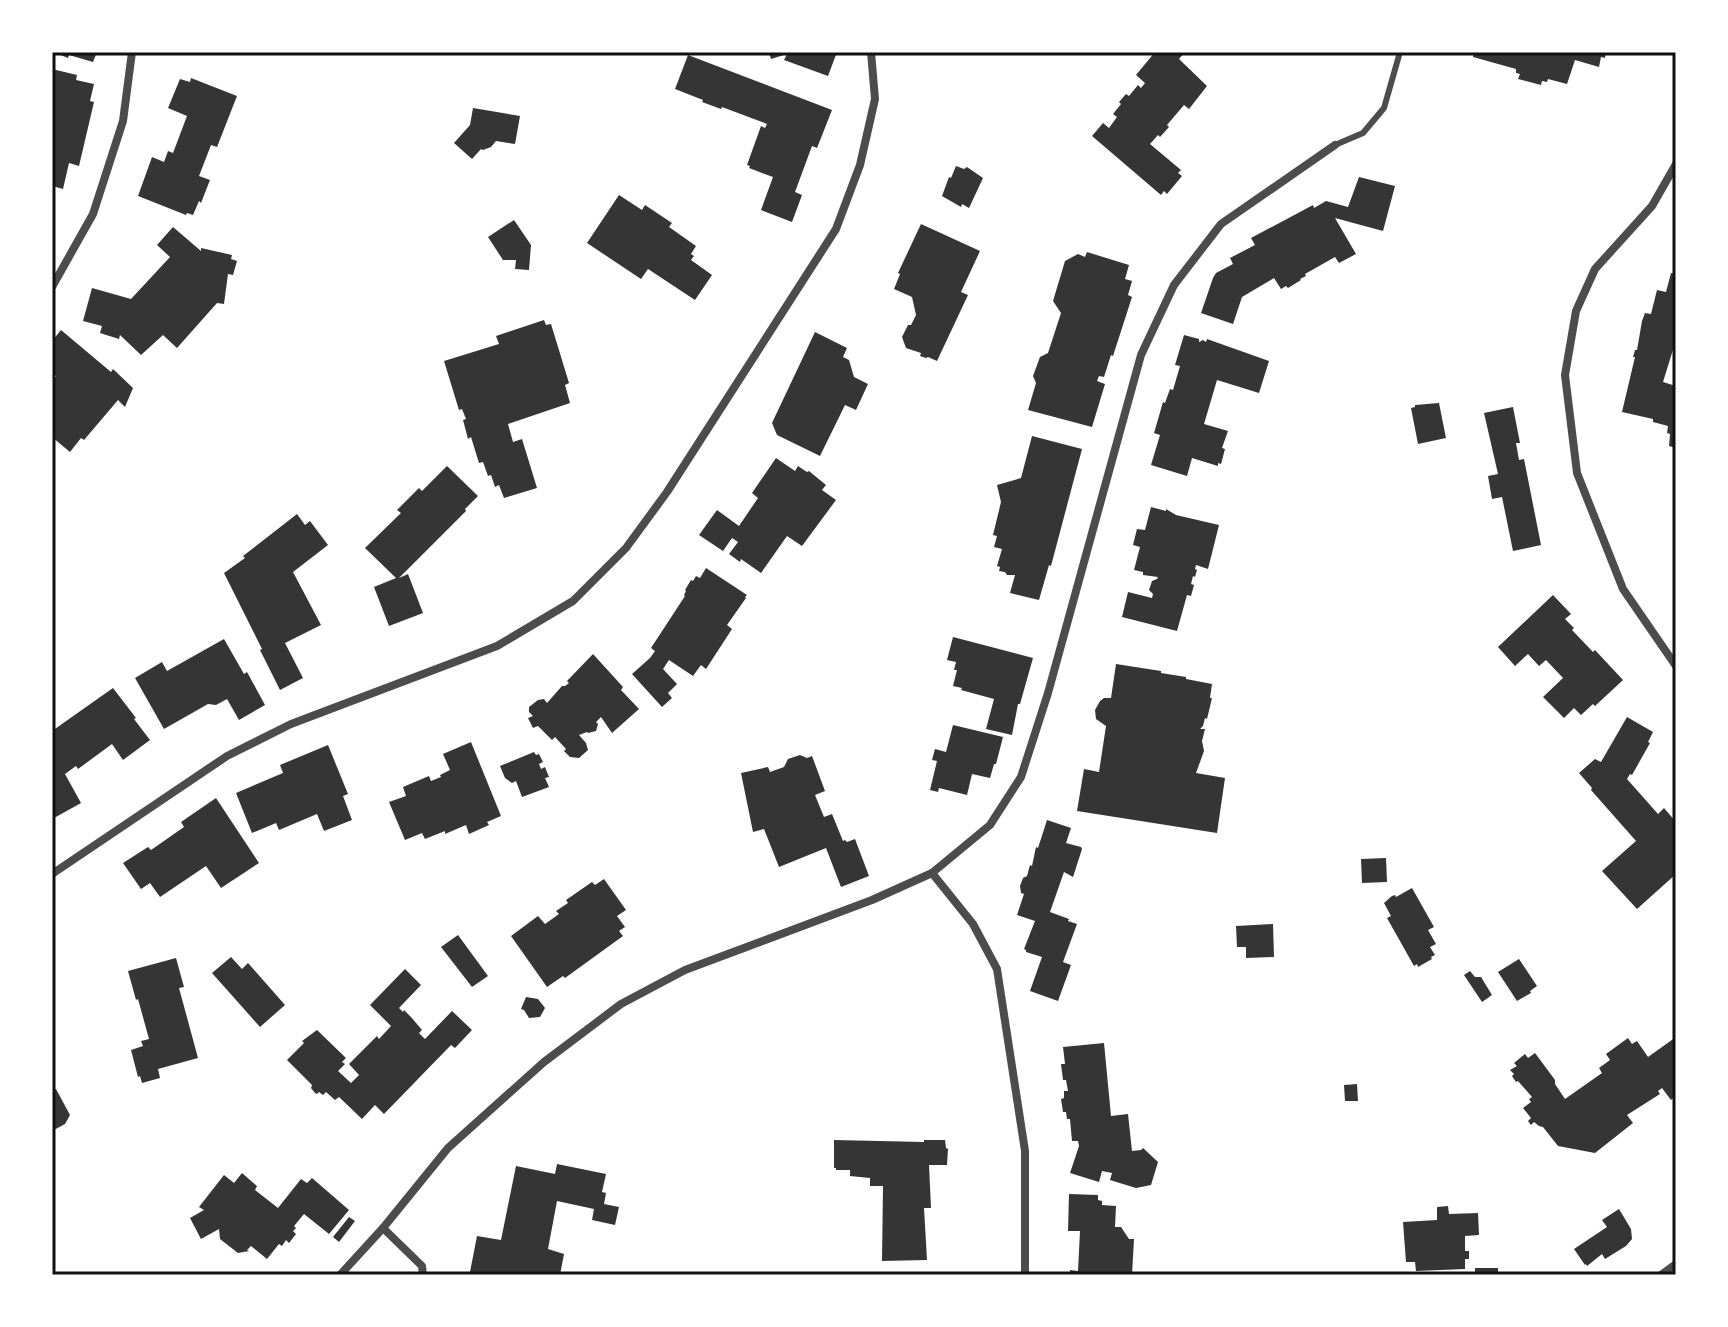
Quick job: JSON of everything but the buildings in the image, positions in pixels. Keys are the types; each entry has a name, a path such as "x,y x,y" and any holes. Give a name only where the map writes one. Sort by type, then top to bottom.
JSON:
{"street":[{"path":"52,287 93,214 123,121 132,52"},
{"path":"52,874 227,756 291,724 497,646 573,601 626,548 667,492 836,229 860,165 875,99 871,52"},
{"path":"340,1275 448,1148 544,1062 621,1004 685,970 872,900 932,873 990,825 1021,777 1048,693 1141,355 1174,285 1221,224 1335,145"},
{"path":"1676,164 1652,206 1595,269 1576,311 1565,375 1577,473 1623,589 1676,666"},
{"path":"932,873 973,924 997,969 1025,1151 1025,1275"},
{"path":"383,1228 422,1266 423,1275"},
{"path":"1661,1275 1676,1264"}],"lane":[{"path":"1335,145 1363,133 1384,108 1400,52"}]}
